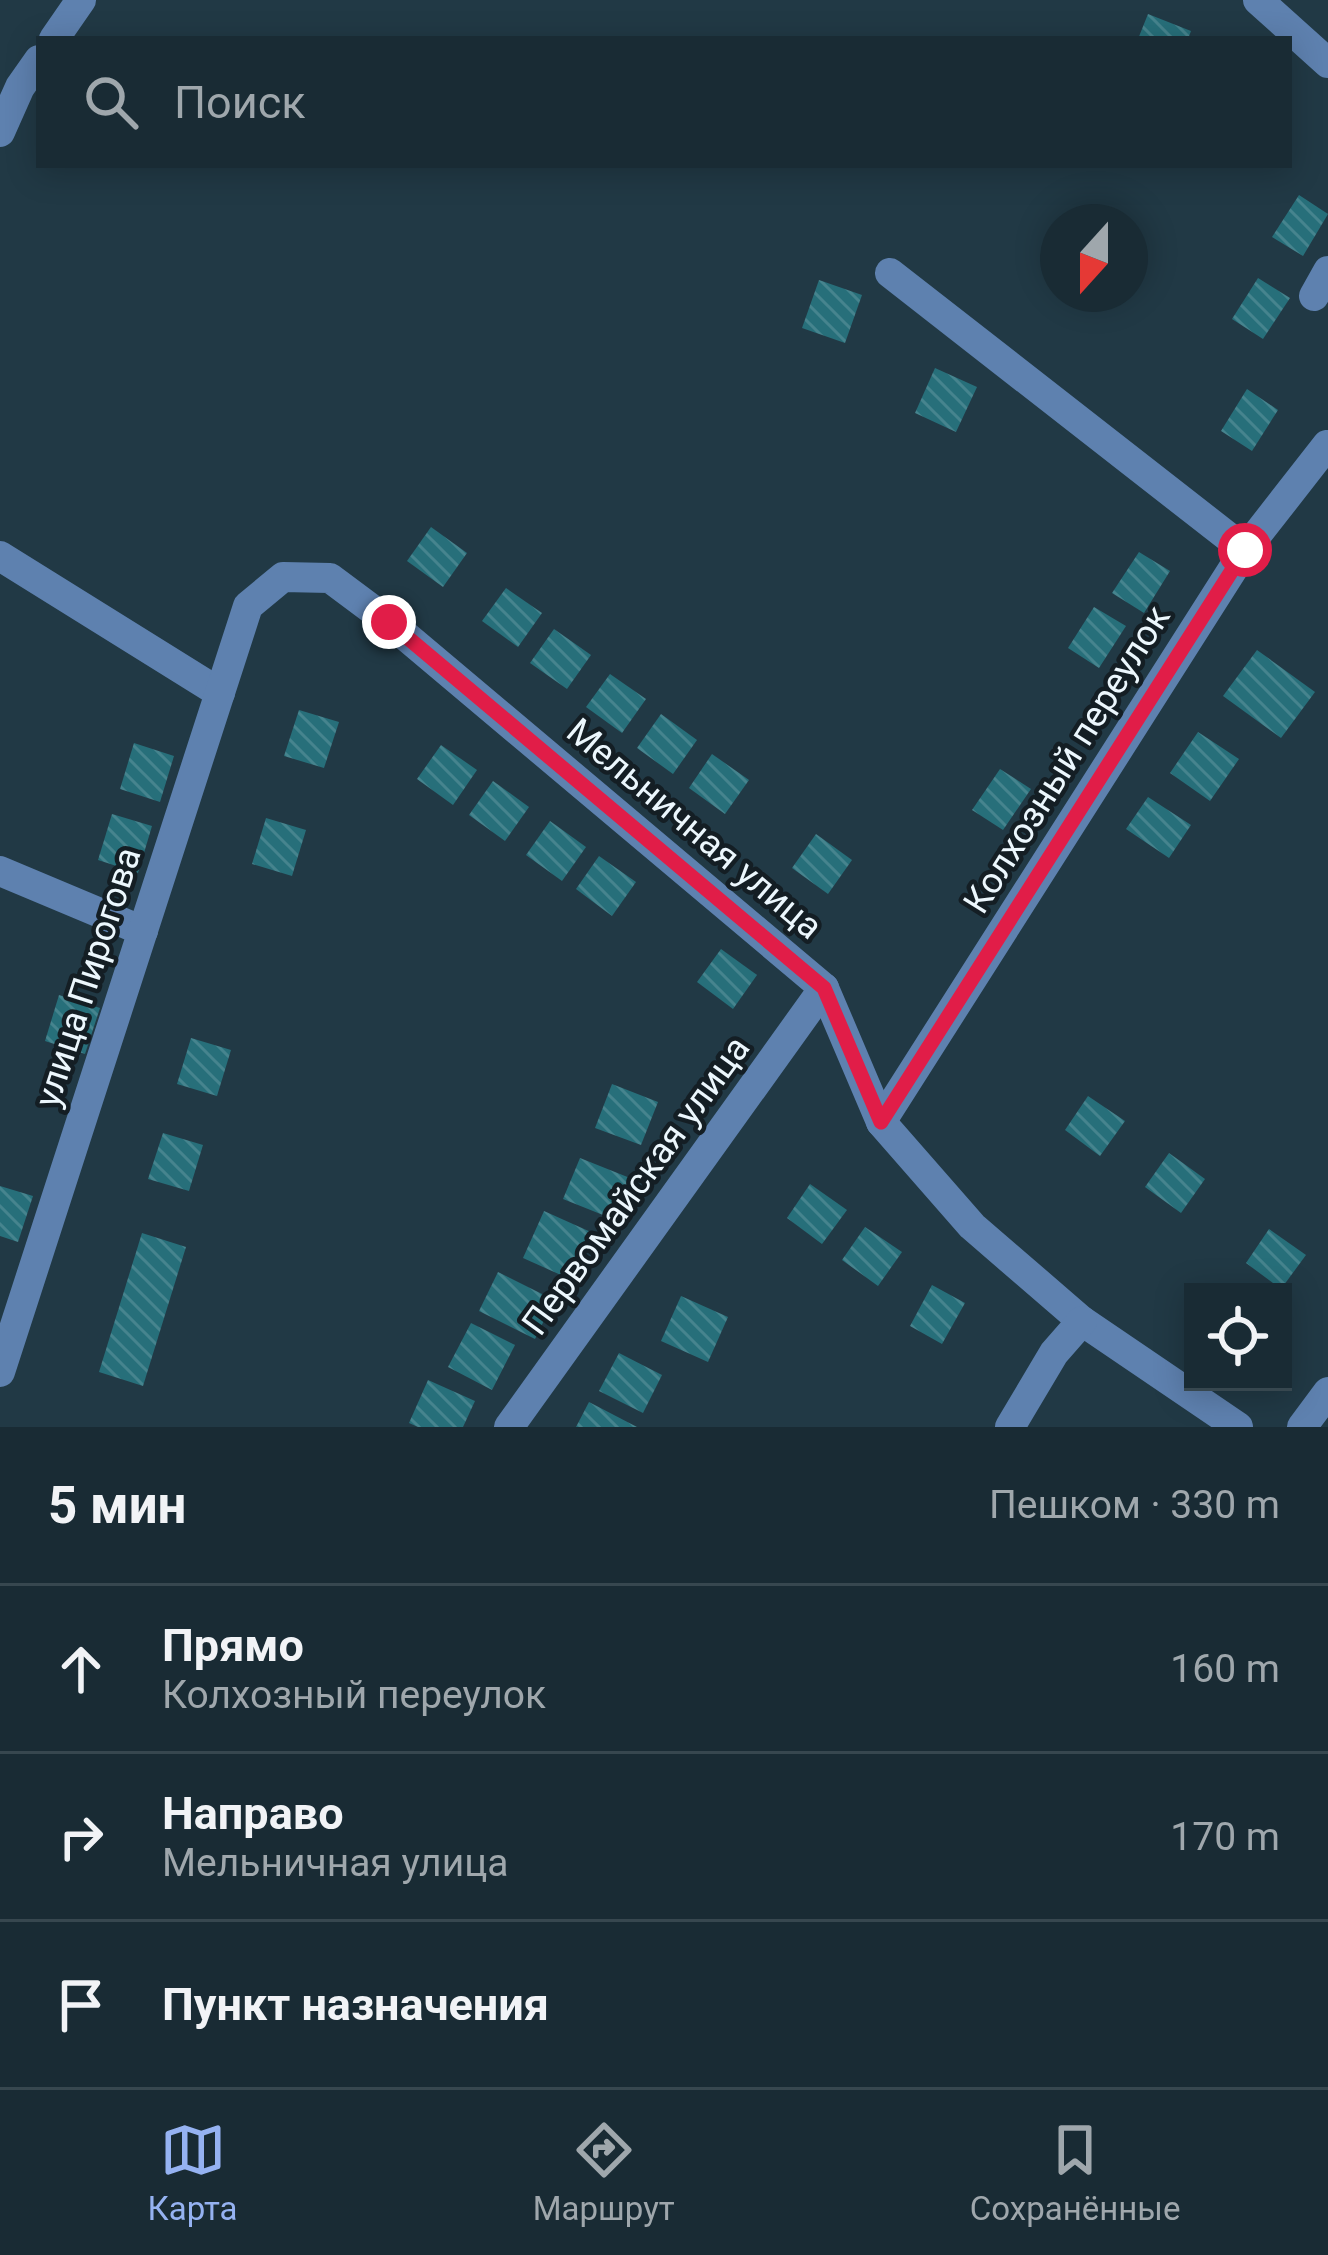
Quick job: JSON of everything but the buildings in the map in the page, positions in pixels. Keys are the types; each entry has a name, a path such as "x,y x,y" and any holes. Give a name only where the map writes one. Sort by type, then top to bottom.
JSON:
{"street":[{"path":"55,36 81,0"},
{"path":"1258,0 1328,63"},
{"path":"0,132 20,86 36,64"},
{"path":"890,273 1245,550"},
{"name":"Колхозный переулок","path":"881,1122 1245,550 1327,445"},
{"path":"0,556 220,693"},
{"name":"Мельничная улица","path":"248,606 283,577 330,578 389,622 824,988 881,1122 972,1226 1082,1321 1238,1427"},
{"name":"улица Пирогова","path":"0,1372 248,606"},
{"path":"0,871 143,931"},
{"name":"Первомайская улица","path":"508,1427 824,988"},
{"path":"1010,1427 1054,1353 1082,1321"},
{"path":"1302,1427 1328,1392"}],"route":[{"path":"389,622 824,988 881,1122 1245,550"}]}
